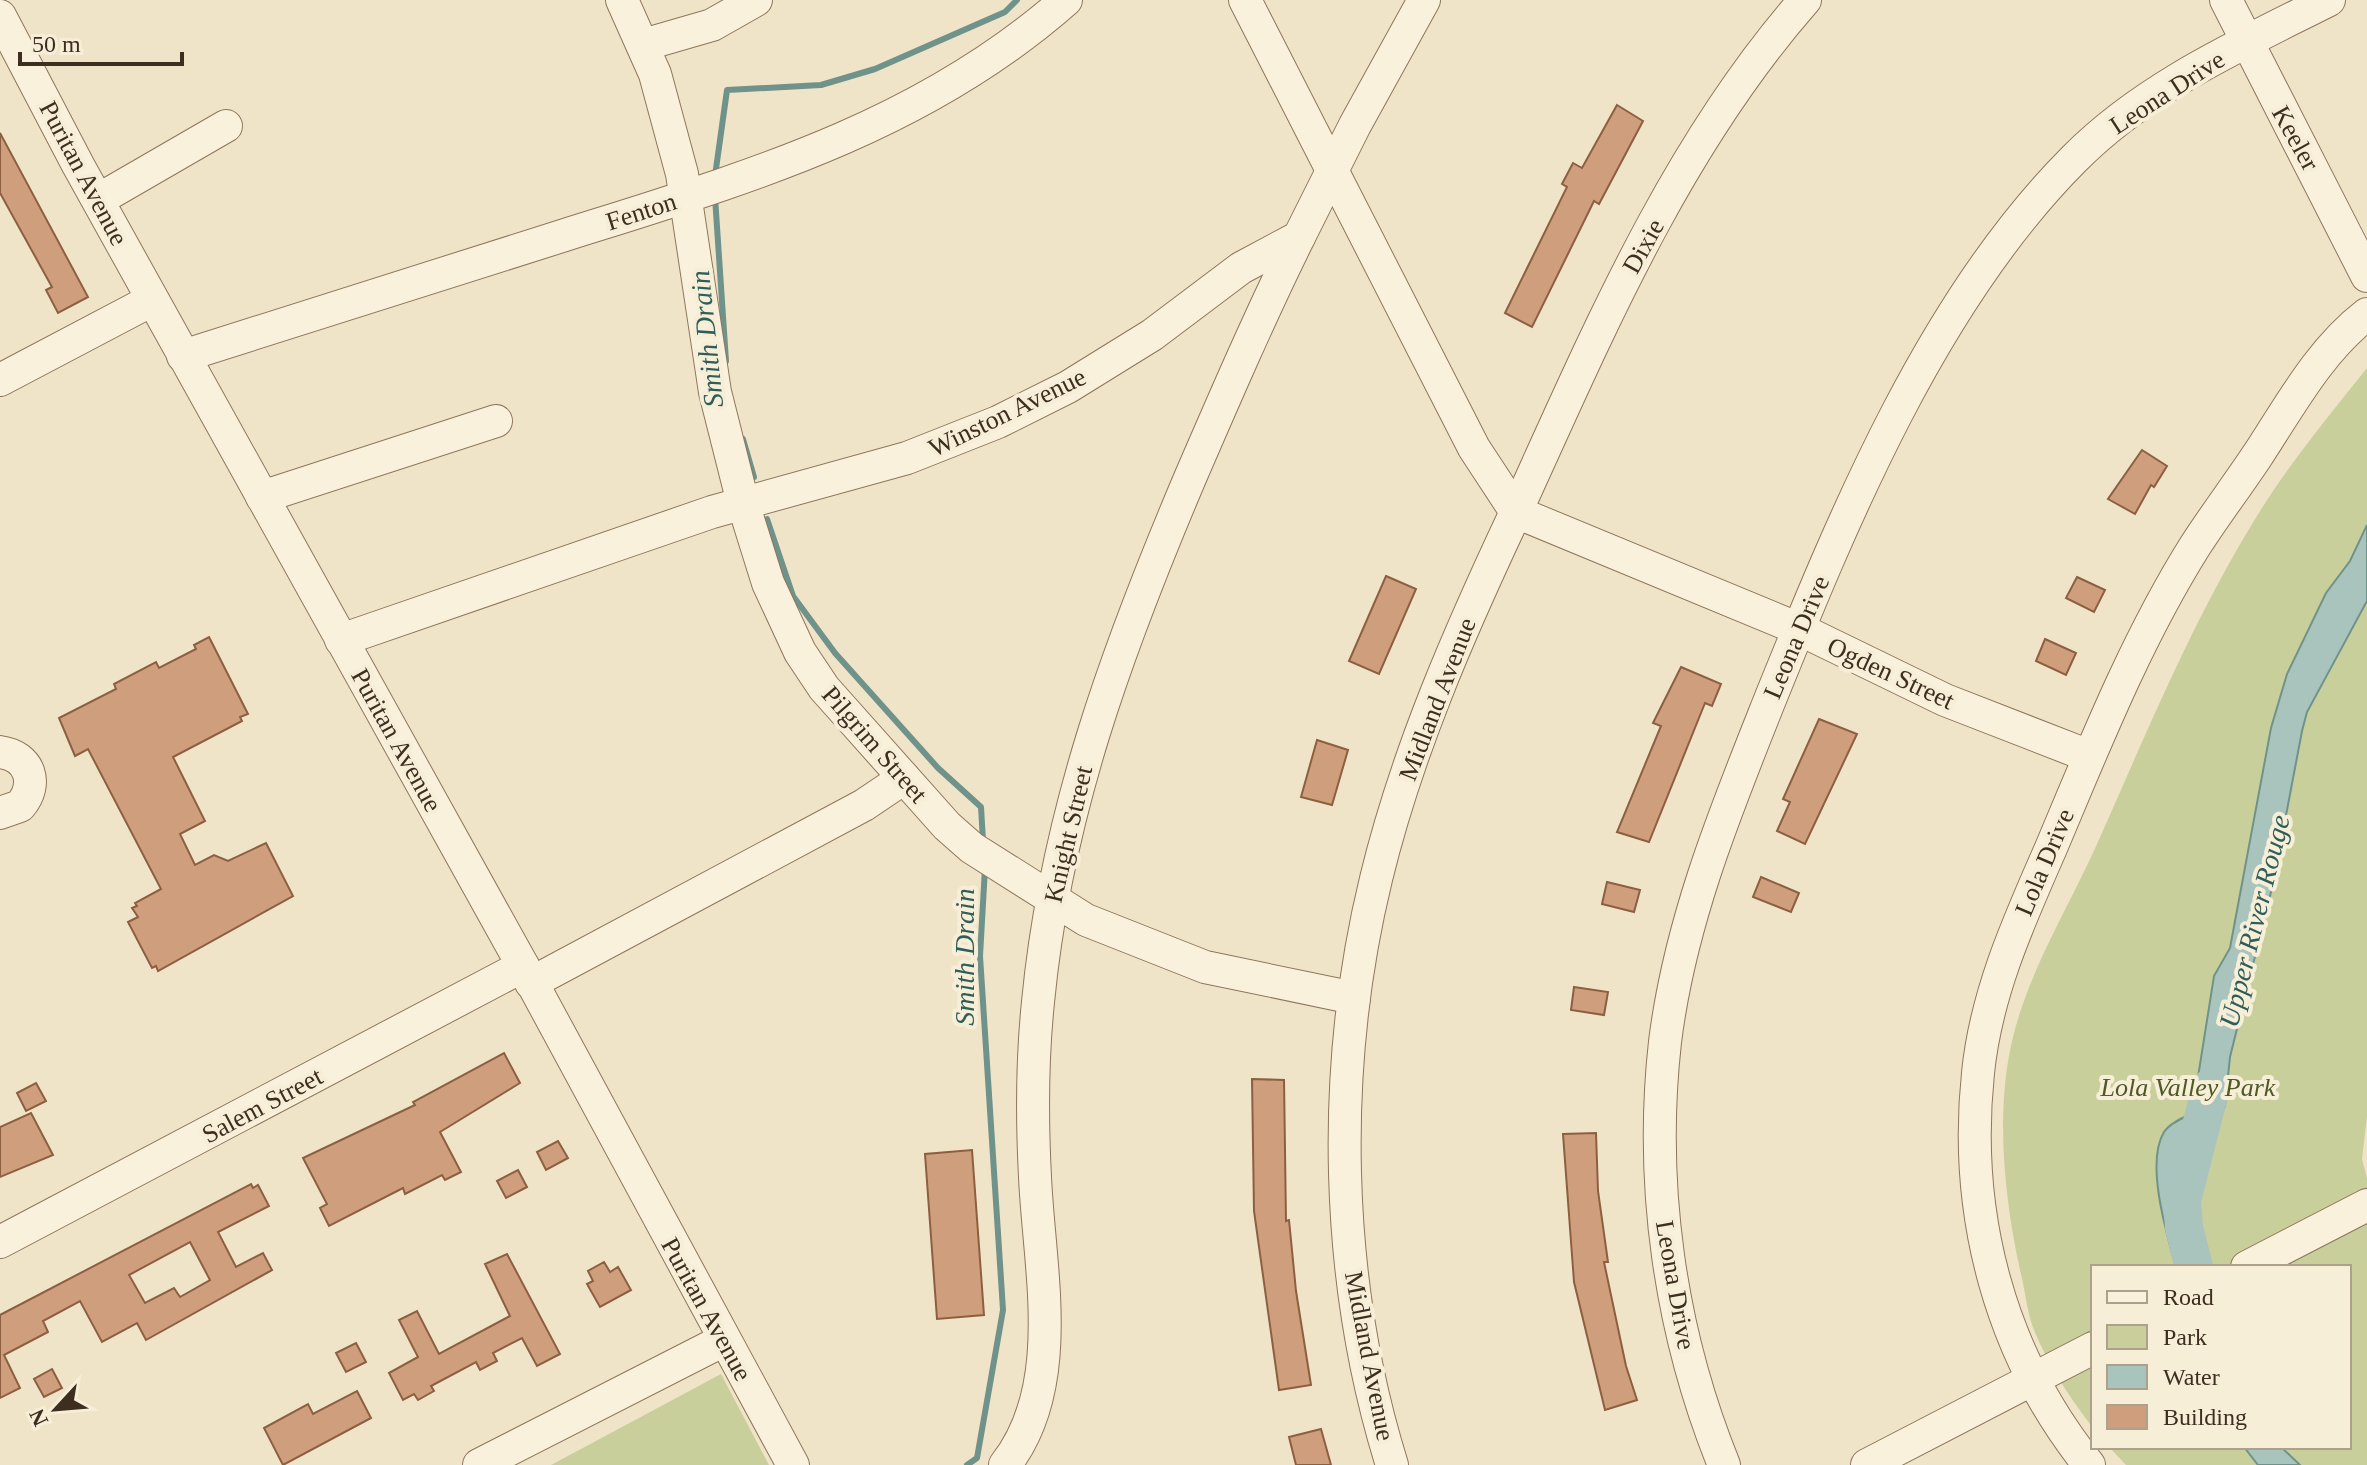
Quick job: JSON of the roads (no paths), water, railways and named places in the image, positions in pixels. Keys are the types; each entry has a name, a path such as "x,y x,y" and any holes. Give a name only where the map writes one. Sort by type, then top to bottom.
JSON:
{"street":[{"name":"Pilgrim Street","path":"622,0 664,101 682,174 715,392 743,503 768,583 800,652 844,714 972,848 1086,920 1205,967 1354,998"},
{"path":"643,45 712,25 756,0"},
{"name":"Fenton","path":"183,356 684,198 857,134 921,103 978,69 1066,0"},
{"path":"1245,0 1474,448 1516,512"},
{"path":"1299,237 1424,0"},
{"name":"Dixie","path":"1516,512 1609,307 1638,254 1723,108 1748,71 1805,0"},
{"name":"Keeler","path":"2226,0 2367,276"},
{"name":"Leona Drive","path":"1724,1465 1695,1383 1670,1268 1660,1148 1665,1043 1680,956 1695,897 1799,629 1852,506 1930,353 1987,263 2047,188 2103,132 2170,84 2329,0"},
{"name":"Puritan Avenue","path":"0,16 152,300 527,974 793,1465"},
{"path":"98,200 226,126"},
{"name":"Winston Avenue","path":"341,640 743,503 907,458 998,422 1068,387 1152,335 1241,268 1299,237"},
{"name":"Knight Street","path":"1005,1465 1025,1434 1042,1374 1044,1343 1035,1172 1034,1053 1050,898 1091,738 1135,607 1257,323 1299,237"},
{"path":"0,380 152,300"},
{"name":"Lola Drive","path":"2089,1465 2060,1429 2031,1381 2004,1318 1987,1246 1976,1149 1978,1073 1989,1009 2004,957 2089,756 2128,672 2196,545 2315,368 2367,314"},
{"path":"262,497 496,421"},
{"name":"Ogden Street","path":"1516,512 1799,629 1945,700 2089,756"},
{"name":"Midland Avenue","path":"1392,1465 1366,1360 1353,1270 1347,1182 1346,1096 1354,998 1376,878 1411,759 1441,680 1516,512"},
{"path":"0,752 21,759 31,778 31,788 20,806 0,813"},
{"name":"Salem Street","path":"0,1242 864,805 904,778"},
{"path":"2251,1265 2367,1205"},
{"path":"479,1465 724,1340"},
{"path":"1867,1465 2091,1349"}],"water":[{"path":"2367,525 2367,601 2307,712 2273,884 2230,1057 2225,1106 2219,1120 2192,1140 2186,1156 2190,1198 2210,1265 2175,1265 2157,1180 2159,1145 2166,1129 2189,1115 2195,1096 2214,976 2230,948 2271,728 2287,674 2326,593 2350,561"},
{"path":"2246,1449 2283,1449 2300,1465 2258,1465"}],"waterway":[{"name":"Smith Drain","path":"715,176 727,90 821,85 875,69 1005,12 1017,0"},
{"name":"Smith Drain","path":"715,197 726,361"},
{"name":"Smith Drain","path":"743,439 754,477"},
{"name":"Smith Drain","path":"767,519 793,596 835,653 938,768 981,807 983,841"},
{"name":"Smith Drain","path":"967,1465 977,1458 1003,1310 980,956 985,868"},
{"name":"Upper River Rouge","path":"2193,1265 2184,1228 2182,1200 2211,1087"}],"park label":[{"name":"Lola Valley Park","path":"2188,1087"}]}
